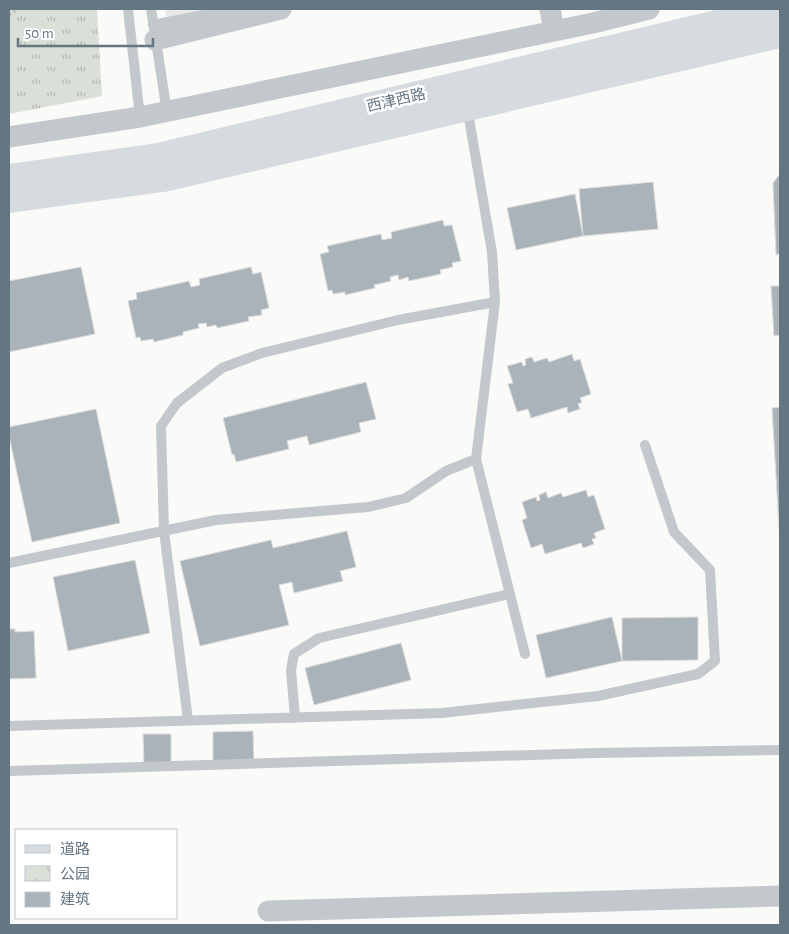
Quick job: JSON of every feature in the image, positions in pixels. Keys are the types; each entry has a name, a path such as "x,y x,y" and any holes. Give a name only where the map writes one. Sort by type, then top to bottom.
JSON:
{"main road":[{"name":"西津西路","path":"9,178 158,157 780,9"},
{"name":"西津西路","path":"9,199 163,178 780,34"}],"street":[{"path":"154,32 281,9"},
{"path":"550,9 554,30"},
{"path":"9,137 167,112 649,9"},
{"path":"268,912 780,896"}],"lane":[{"path":"128,9 140,117"},
{"path":"151,9 167,112"},
{"path":"154,32 233,9"},
{"path":"467,107 492,252 495,302 476,459 525,654"},
{"path":"188,720 164,531 161,426 176,403 222,368 262,353 398,320 495,302"},
{"path":"9,726 442,714 598,696 698,674 715,661 710,570 674,532 645,445"},
{"path":"9,562 216,520 368,507 406,498 446,471 476,459"},
{"path":"295,718 291,670 294,654 319,638 509,594"},
{"path":"9,772 585,754 780,750"}],"path":[{"path":"9,15 18,9"}],"shaded area":[{"path":"165,9 215,9 167,20"}],"green space":[{"path":"9,9 97,9 102,96 9,114"}],"building":[{"path":"780,174 780,254 776,255 773,183"},
{"path":"653,182 658,229 583,236 579,189"},
{"path":"575,194 583,236 516,250 507,208"},
{"path":"443,220 444,226 452,225 461,261 452,263 453,267 440,270 441,274 409,281 408,277 399,280 398,275 390,277 391,281 374,285 375,288 345,295 345,292 333,294 332,290 328,291 320,254 329,252 327,246 381,234 382,240 392,238 391,232"},
{"path":"81,267 95,334 9,352 9,281"},
{"path":"251,267 253,274 261,272 269,308 261,310 262,315 248,317 249,321 217,328 216,325 207,327 206,323 198,324 199,328 183,332 183,335 154,342 153,339 141,341 140,337 136,338 128,301 137,299 136,293 189,281 191,287 200,285 199,279"},
{"path":"771,286 780,286 780,335 774,336"},
{"path":"572,354 574,361 580,359 591,394 580,398 582,402 578,404 580,409 568,413 567,407 531,418 528,409 517,412 508,384 513,383 507,366 522,362 523,366 526,365 525,359 532,357 534,362 547,358 549,362"},
{"path":"366,382 376,419 359,423 361,432 309,445 307,436 287,441 289,449 236,462 234,454 232,455 223,418"},
{"path":"780,407 780,545 772,408"},
{"path":"96,409 120,523 32,542 9,436 9,427"},
{"path":"586,490 588,497 594,495 605,529 594,533 596,538 592,539 594,544 583,548 581,543 545,554 542,544 531,548 522,520 527,518 522,502 536,497 537,501 540,500 539,495 546,492 548,498 561,493 563,497"},
{"path":"347,531 356,567 340,571 343,581 294,593 292,582 279,585 289,625 200,646 180,561 271,540 273,548"},
{"path":"135,560 150,633 68,651 53,577"},
{"path":"612,617 622,661 546,678 536,635"},
{"path":"698,617 698,660 622,661 622,618"},
{"path":"9,629 15,629 15,632 34,631 36,678 9,679"},
{"path":"401,643 411,680 314,705 305,668"},
{"path":"253,731 254,765 213,766 213,732"},
{"path":"143,734 171,734 171,765 144,765"}]}
